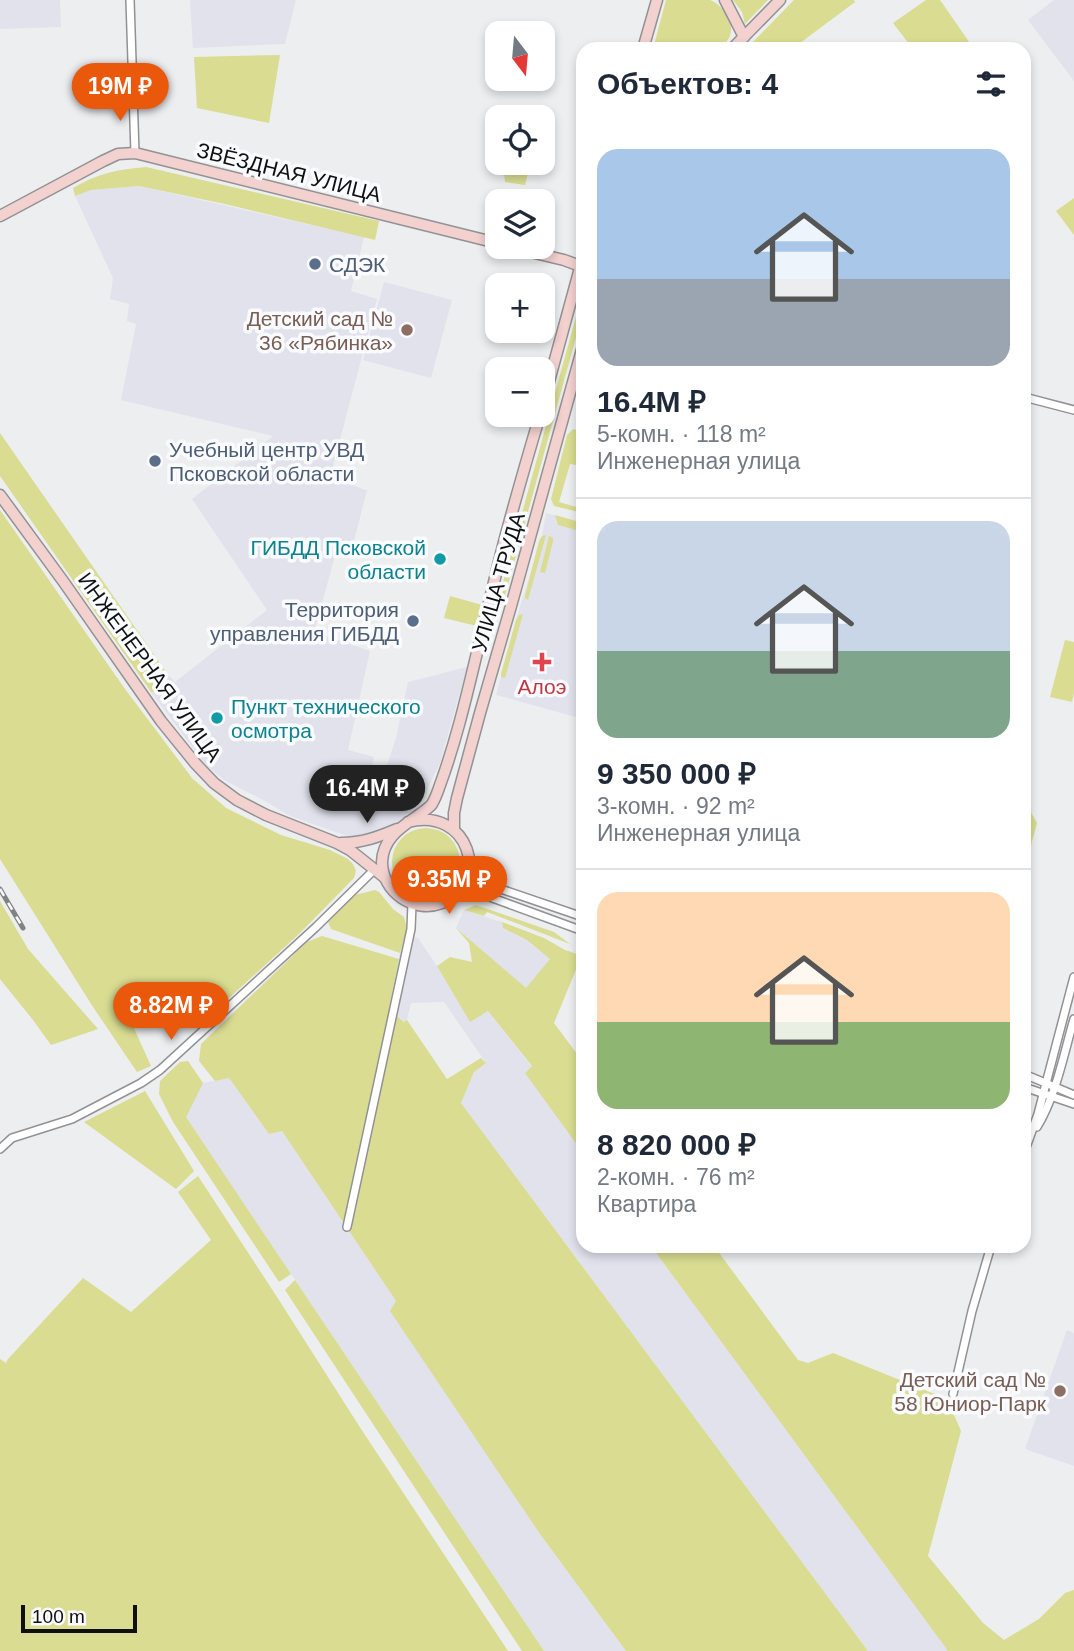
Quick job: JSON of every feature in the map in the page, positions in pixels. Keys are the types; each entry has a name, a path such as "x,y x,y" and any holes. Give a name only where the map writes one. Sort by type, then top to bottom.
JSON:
{"main road":[{"path":"645,42 657,0"},
{"path":"724,0 744,37"},
{"path":"739,42 779,0"},
{"name":"ЗВЁЗДНАЯ УЛИЦА","path":"0,216 103,161 118,154 135,153 485,240"},
{"path":"555,257 576,262"},
{"path":"555,360 576,285"},
{"name":"УЛИЦА ТРУДА","path":"454,829 457,798 576,371"},
{"name":"УЛИЦА ТРУДА","path":"405,824 431,806 440,785 537,427"},
{"name":"ИНЖЕНЕРНАЯ УЛИЦА","path":"0,495 161,721 214,783 237,800 265,815 350,850 385,877 395,893 412,904"},
{"name":"ИНЖЕНЕРНАЯ УЛИЦА","path":"337,843 373,839 420,819 444,822 454,829"},
{"path":"385,877 382,863 384,849 391,836 405,824"},
{"path":"412,904 422,906 441,903 450,899 464,883 468,874 469,854 461,836 454,829"}],"street":[{"path":"130,0 135,153"},
{"path":"1031,399 1074,411"},
{"path":"0,1149 12,1138 72,1119 141,1083 160,1070 375,869"},
{"path":"468,874 498,888 576,915"},
{"path":"458,892 487,896 576,928"},
{"path":"347,1227 411,929 412,904"},
{"path":"1046,1095 1045,1083 1074,977"},
{"path":"1031,1135 1046,1095 1054,1087 1074,1018"},
{"path":"1031,1077 1074,1095"},
{"path":"1031,1090 1074,1104"},
{"path":"953,1394 989,1253"}],"shaded area":[{"path":"0,0 60,0 61,27 0,29"},
{"path":"190,0 296,0 285,44 193,48"},
{"path":"1054,0 1074,0 1074,81 1028,20"},
{"path":"139,186 364,237 351,291 377,299 332,470 345,483 367,490 352,549 338,545 314,632 370,651 348,750 374,757 372,765 386,769 408,682 467,667 440,763 421,802 402,820 386,829 350,837 290,816 224,780 205,764 151,692 159,692 152,682 166,672 175,682 267,610 192,499 273,436 121,400 136,324 127,321 129,304 110,299 113,278 75,196 91,190"},
{"name":"Детский сад № 36 «Рябинка»","path":"384,282 452,300 431,378 363,360"},
{"path":"546,513 576,521 576,717 496,695 542,536"},
{"path":"464,910 502,922 503,928 527,940 550,959 526,989 456,928"},
{"path":"405,935 418,938 470,1021 488,1011 532,1067 525,1072 576,1143 576,1253 656,1253 948,1651 868,1651 461,1103 474,1072 486,1063 444,1002 411,1003 405,1022 389,1009"},
{"path":"229,1078 269,1134 282,1131 396,1301 540,1534 626,1651 544,1651 185,1116 203,1083"},
{"name":"Детский сад № 58 Юниор-Парк","path":"1067,1330 1074,1333 1074,1466 1025,1449"}],"green space":[{"path":"666,0 715,2 723,10 731,26 729,38 725,42 655,42"},
{"path":"733,0 768,0 745,24 742,12"},
{"path":"794,0 855,2 801,42 753,42"},
{"path":"926,0 940,0 969,42 908,42 893,23"},
{"path":"280,55 269,123 197,108 194,57"},
{"path":"146,167 379,221 375,240 139,186 91,190 75,196 73,188 90,179 117,171"},
{"path":"504,175 527,175 525,185 505,182"},
{"path":"1074,198 1074,235 1056,211"},
{"path":"576,316 576,337 555,414 555,393"},
{"path":"546,427 551,427 504,599 499,597"},
{"path":"573,429 576,430 576,465 570,464 559,502 576,507 576,511 554,506 551,499 567,435"},
{"path":"0,433 166,672 153,682 160,692 151,692 0,476"},
{"path":"0,510 125,689 192,778 226,808 281,835 330,850 348,859 356,871 354,878 300,933 204,1021 157,998 128,1015 151,1066 137,1072 0,859"},
{"path":"555,515 576,521 576,530 558,525"},
{"path":"546,535 528,600 525,596 539,541"},
{"path":"549,536 553,541 545,573 540,572"},
{"path":"450,596 482,605 477,626 444,618"},
{"path":"523,614 505,678 501,677 516,620"},
{"path":"1065,640 1074,642 1072,702 1050,697"},
{"path":"1031,812 1037,823 1031,845"},
{"path":"426,828 439,831 450,838 457,849 460,862 457,875 450,886 439,893 426,896 413,893 402,886 395,875 392,862 395,849 402,838 413,831"},
{"path":"375,890 404,917 407,929 400,953 331,929 328,922 355,895"},
{"path":"0,901 28,949 98,1029 51,1045 0,979"},
{"path":"476,905 554,932 570,944 487,912 484,916 464,910"},
{"path":"502,922 576,954 576,969 554,1023 576,1053 576,1143 525,1073 532,1066 488,1011 470,1022 437,966 450,957 472,962 469,943 456,928 526,988 550,959 527,940 503,928"},
{"path":"322,936 399,959 389,1009 404,1022 407,1020 447,1079 481,1058 486,1063 474,1072 461,1103 868,1651 626,1651 540,1534 390,1311 396,1301 282,1131 269,1134 229,1078 215,1081 199,1061 201,1044 307,942"},
{"path":"188,1061 203,1083 186,1117 291,1274 279,1282 173,1122 159,1094 160,1081 180,1062"},
{"path":"145,1091 194,1171 176,1189 84,1122"},
{"path":"198,1176 508,1651 0,1651 0,1359 6,1363 83,1278 131,1312 211,1240 178,1192"},
{"path":"656,1253 719,1253 798,1360 808,1363 833,1353 947,1399 961,1431 928,1556 983,1623 1004,1640 1039,1619 1065,1593 1074,1590 1074,1651 948,1651"},
{"path":"295,1280 544,1651 522,1651 285,1290"}],"railway":[{"path":"0,889 23,928"}],"place":[{"name":"СДЭК","path":"315,264"},
{"name":"Детский сад № 36 «Рябинка»","path":"407,330"},
{"name":"Учебный центр УВД Псковской области","path":"155,461"},
{"name":"ГИБДД Псковской области","path":"440,559"},
{"name":"Территория управления ГИБДД","path":"413,621"},
{"name":"Алоэ","path":"542,662"},
{"name":"Пункт технического осмотра","path":"217,718"},
{"name":"Детский сад № 58 Юниор-Парк","path":"1060,1391"}]}
